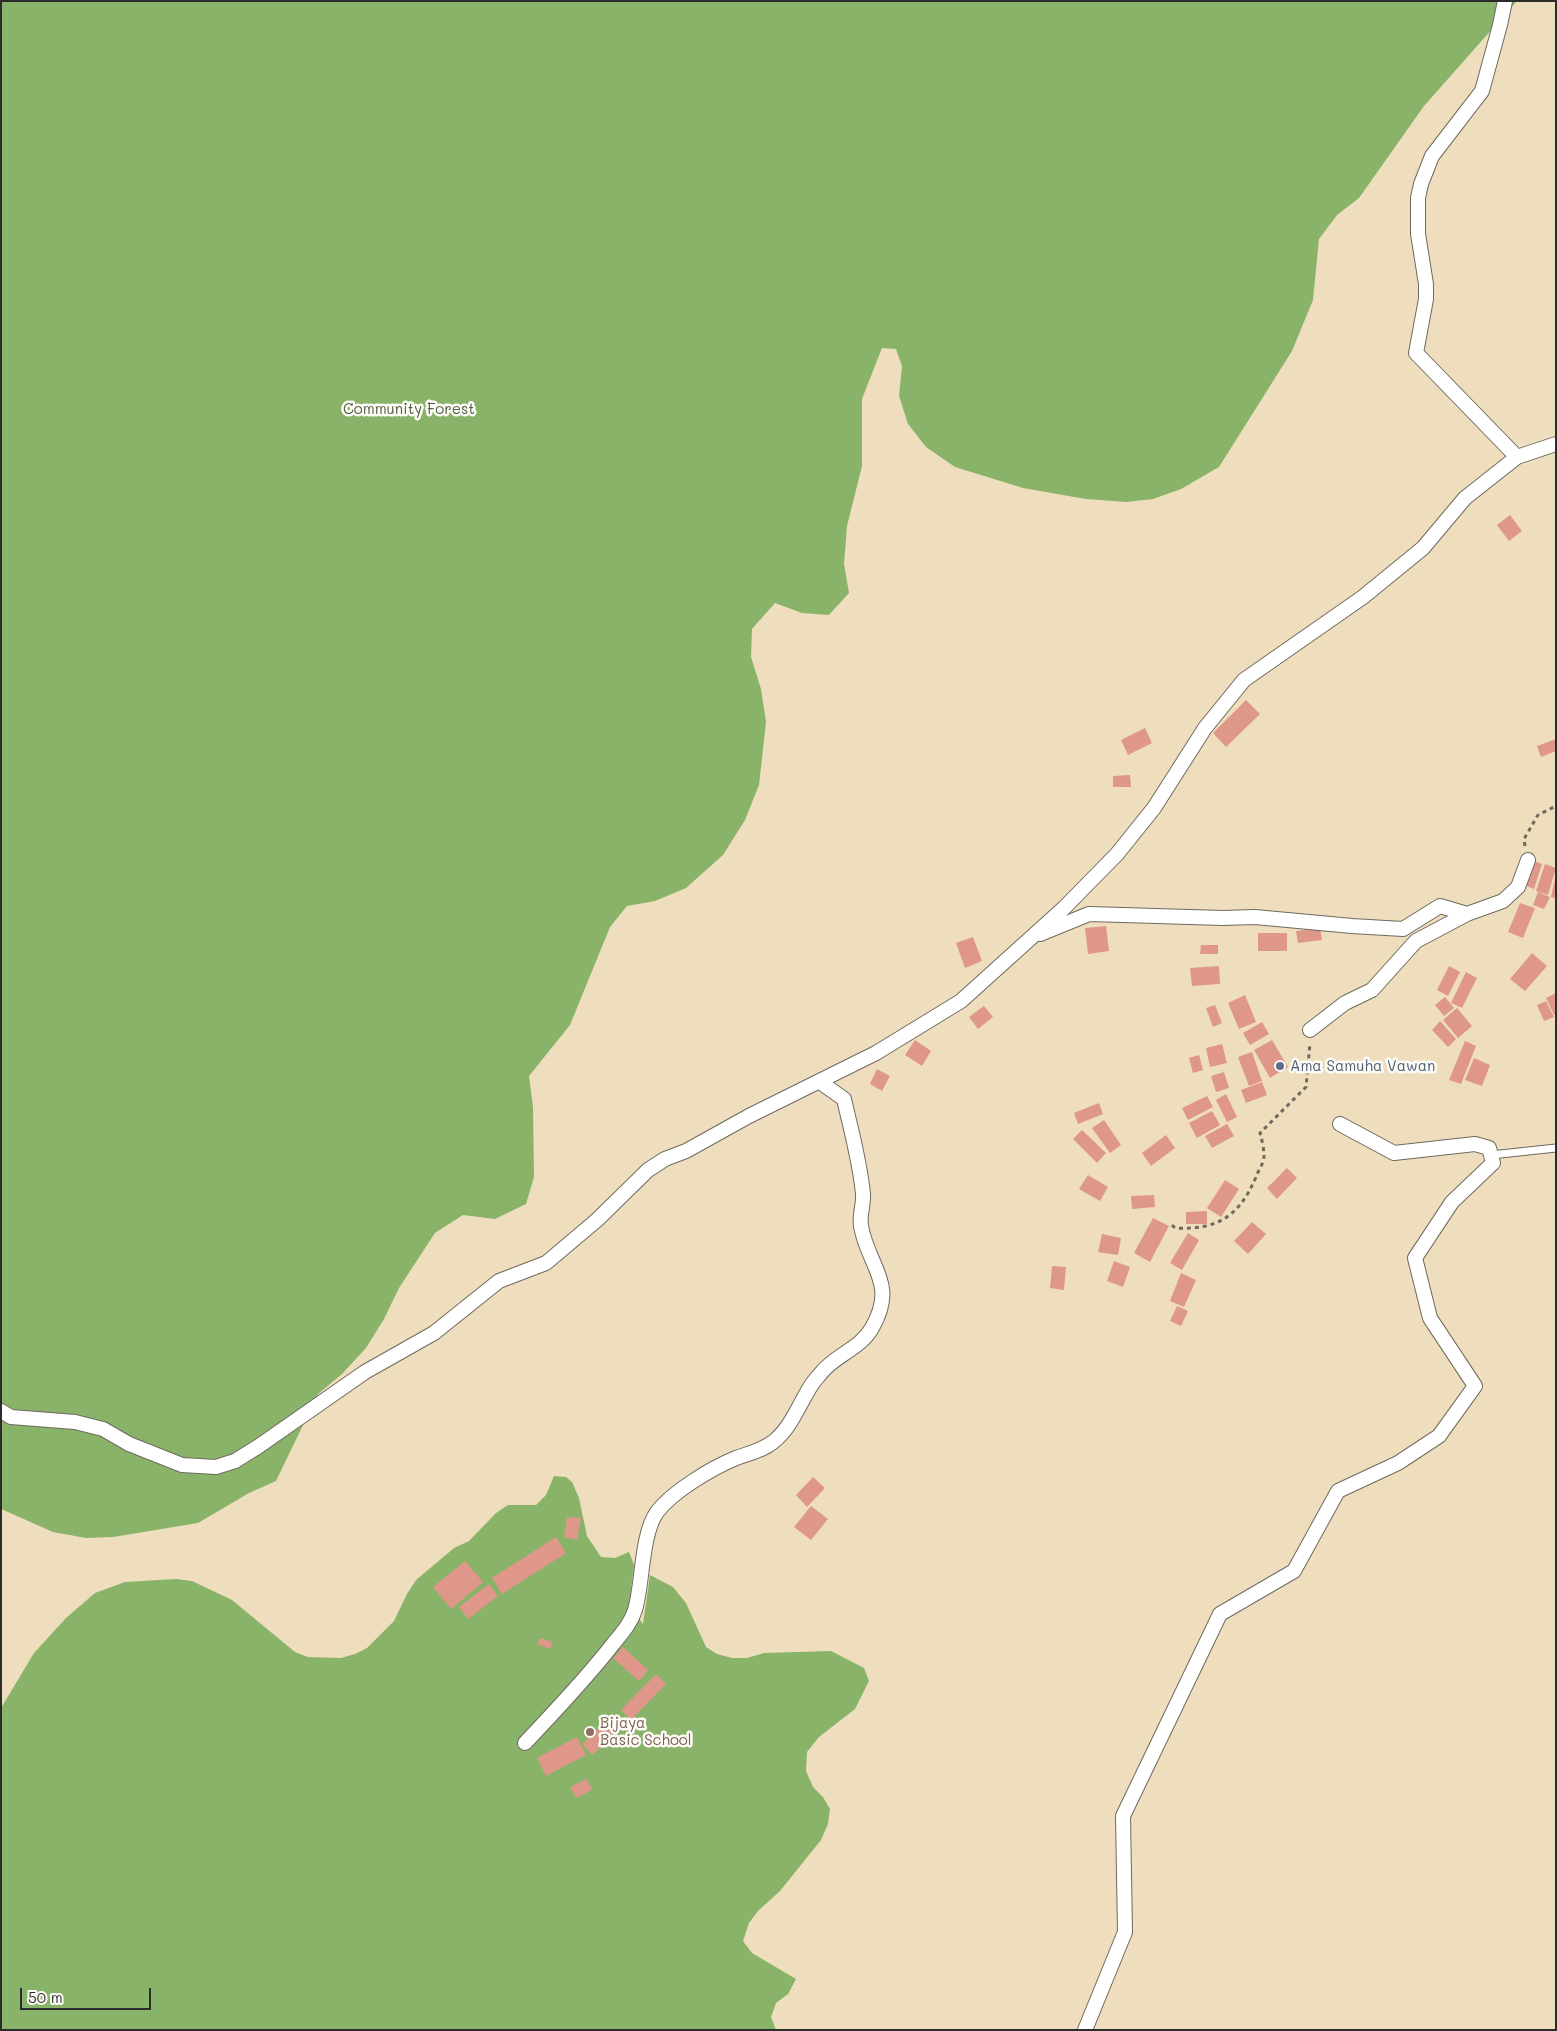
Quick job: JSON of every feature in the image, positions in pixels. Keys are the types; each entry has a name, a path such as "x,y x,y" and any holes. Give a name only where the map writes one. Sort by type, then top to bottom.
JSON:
{"street":[{"path":"1505,1 1482,91 1432,156 1421,184 1418,198 1418,234 1426,284 1426,299 1416,353 1517,457"},
{"path":"1,1411 11,1417 75,1422 103,1429 129,1444 182,1465 216,1468 235,1461 281,1432 365,1372 434,1333 499,1281 546,1263 597,1220 648,1170 665,1159 686,1151 749,1116 876,1053 961,1001 1064,908 1117,854 1154,808 1205,728 1244,680 1363,597 1422,548 1465,498 1517,457 1556,444"},
{"path":"1310,1030 1344,1004 1372,990 1416,941 1467,914 1503,902 1518,888 1528,860"},
{"path":"1031,938 1089,914 1223,918 1255,917 1403,929 1440,906 1467,914"},
{"path":"525,1743 601,1660 628,1625 635,1610 649,1530 657,1513 674,1496 715,1467 762,1449 775,1441 794,1417 809,1388 827,1365 864,1340 875,1322 883,1296 881,1279 863,1236 860,1221 864,1197 844,1099 820,1082"},
{"path":"1085,2030 1125,1932 1123,1816 1220,1614 1294,1571 1338,1491 1398,1463 1439,1436 1475,1386 1430,1318 1415,1258 1452,1202 1493,1163 1489,1148 1475,1144 1394,1154 1340,1124"}],"lane":[{"path":"1491,1155 1556,1148"}],"path":[{"path":"1528,860 1524,839 1538,815 1556,806"},
{"path":"1172,1225 1175,1228 1195,1229 1210,1226 1223,1221 1240,1206 1252,1187 1264,1157 1260,1133 1306,1087 1310,1030"}],"green space":[{"name":"Community Forest","path":"1,1 1517,1 1424,106 1359,198 1337,215 1319,239 1313,300 1292,351 1219,467 1181,489 1153,499 1126,502 1086,499 1023,488 955,467 926,447 908,424 899,396 902,366 896,349 882,348 862,399 862,466 847,526 844,564 849,593 829,615 802,613 775,603 752,629 751,657 761,689 766,722 759,785 745,820 723,855 686,888 655,901 627,906 610,927 570,1025 529,1076 533,1107 534,1177 526,1204 495,1219 463,1215 435,1233 399,1288 384,1319 366,1348 342,1374 318,1394 276,1481 249,1493 198,1523 113,1537 86,1538 53,1532 1,1509"},
{"path":"554,1476 566,1477 572,1482 579,1498 587,1536 601,1557 615,1558 629,1552 634,1565 629,1605 643,1624 650,1575 673,1587 686,1603 706,1647 717,1654 732,1658 747,1658 764,1653 831,1651 864,1668 869,1681 855,1709 819,1737 807,1752 806,1771 813,1787 823,1797 830,1809 828,1824 821,1840 780,1891 758,1911 749,1923 743,1941 752,1953 796,1979 788,1994 776,2003 771,2017 776,2030 1,2030 1,1708 34,1653 66,1618 95,1593 125,1582 176,1579 192,1581 232,1600 295,1652 308,1657 341,1658 355,1654 367,1648 394,1621 416,1580 454,1548 469,1541 496,1513 508,1505 536,1505 546,1495"}],"building":[{"path":"1510,515 1522,531 1509,541 1497,525"},
{"path":"1246,700 1260,714 1226,747 1213,733"},
{"path":"1145,728 1152,743 1128,755 1121,740"},
{"path":"1556,739 1556,751 1541,757 1537,746"},
{"path":"1130,775 1131,787 1113,787 1113,776"},
{"path":"1532,860 1542,864 1534,889 1524,885"},
{"path":"1545,864 1556,868 1548,895 1536,891"},
{"path":"1556,878 1556,898 1551,897"},
{"path":"1538,892 1550,897 1544,909 1533,905"},
{"path":"1520,903 1535,908 1523,938 1508,932"},
{"path":"1106,926 1109,951 1088,954 1085,928"},
{"path":"1320,928 1322,940 1298,943 1296,931"},
{"path":"1258,933 1287,933 1287,951 1258,951"},
{"path":"973,937 982,961 965,968 956,943"},
{"path":"1201,945 1218,945 1218,954 1200,954"},
{"path":"1532,953 1547,966 1525,991 1510,979"},
{"path":"1219,966 1220,984 1192,986 1190,968"},
{"path":"1449,966 1460,972 1448,996 1437,990"},
{"path":"1466,972 1477,978 1462,1008 1451,1003"},
{"path":"1556,993 1556,1014 1554,1015 1546,998"},
{"path":"1245,995 1256,1022 1239,1029 1228,1003"},
{"path":"1445,997 1454,1008 1444,1016 1435,1005"},
{"path":"1546,1001 1554,1017 1544,1021 1537,1005"},
{"path":"1215,1005 1222,1023 1213,1027 1206,1008"},
{"path":"984,1006 993,1017 978,1029 969,1017"},
{"path":"1457,1008 1472,1026 1458,1038 1443,1020"},
{"path":"1440,1021 1456,1039 1448,1047 1432,1030"},
{"path":"1262,1022 1269,1034 1250,1045 1243,1033"},
{"path":"915,1040 931,1051 922,1066 905,1055"},
{"path":"1272,1040 1288,1067 1270,1078 1254,1050"},
{"path":"1465,1041 1476,1046 1461,1084 1449,1080"},
{"path":"1222,1044 1227,1063 1210,1067 1206,1048"},
{"path":"1252,1052 1262,1081 1249,1086 1238,1057"},
{"path":"1199,1055 1203,1070 1193,1073 1189,1058"},
{"path":"1474,1058 1490,1065 1482,1086 1465,1080"},
{"path":"877,1069 890,1076 882,1091 870,1084"},
{"path":"1224,1072 1229,1088 1216,1092 1211,1076"},
{"path":"1262,1082 1267,1095 1246,1103 1241,1090"},
{"path":"1226,1094 1237,1117 1227,1122 1216,1100"},
{"path":"1207,1096 1213,1107 1188,1120 1182,1108"},
{"path":"1099,1103 1103,1114 1078,1124 1074,1113"},
{"path":"1212,1111 1220,1125 1197,1138 1189,1123"},
{"path":"1104,1120 1121,1145 1110,1153 1092,1128"},
{"path":"1227,1124 1234,1136 1212,1148 1205,1136"},
{"path":"1082,1130 1106,1153 1097,1163 1073,1139"},
{"path":"1166,1135 1175,1148 1151,1166 1142,1153"},
{"path":"1287,1168 1297,1178 1277,1199 1267,1188"},
{"path":"1088,1175 1108,1187 1100,1201 1079,1189"},
{"path":"1225,1180 1239,1189 1221,1217 1207,1208"},
{"path":"1154,1195 1155,1207 1132,1209 1131,1196"},
{"path":"1207,1211 1207,1224 1186,1224 1186,1212"},
{"path":"1153,1218 1169,1226 1150,1262 1134,1253"},
{"path":"1252,1222 1266,1234 1248,1254 1234,1241"},
{"path":"1188,1233 1199,1240 1182,1270 1170,1263"},
{"path":"1102,1234 1121,1238 1118,1255 1098,1252"},
{"path":"1114,1261 1130,1267 1123,1287 1107,1281"},
{"path":"1052,1266 1066,1267 1064,1290 1050,1288"},
{"path":"1181,1273 1196,1280 1184,1307 1170,1301"},
{"path":"1177,1306 1188,1311 1181,1326 1170,1321"},
{"path":"813,1477 825,1488 807,1507 796,1495"},
{"path":"811,1506 828,1519 811,1540 794,1527"},
{"path":"567,1517 581,1518 577,1540 564,1537"},
{"path":"556,1537 566,1553 502,1594 492,1578"},
{"path":"465,1561 483,1582 451,1609 433,1587"},
{"path":"489,1584 498,1596 468,1619 459,1607"},
{"path":"540,1638 553,1642 550,1649 537,1644"},
{"path":"623,1647 648,1670 639,1681 613,1658"},
{"path":"656,1674 666,1684 631,1720 621,1710"},
{"path":"615,1714 624,1726 592,1755 582,1744"},
{"path":"577,1737 586,1755 546,1776 537,1758"},
{"path":"587,1779 592,1790 576,1798 570,1787"}],"place":[{"name":"Ama Samuha Vawan","path":"1280,1066"},
{"name":"Bijaya Basic School","path":"590,1732"}]}
